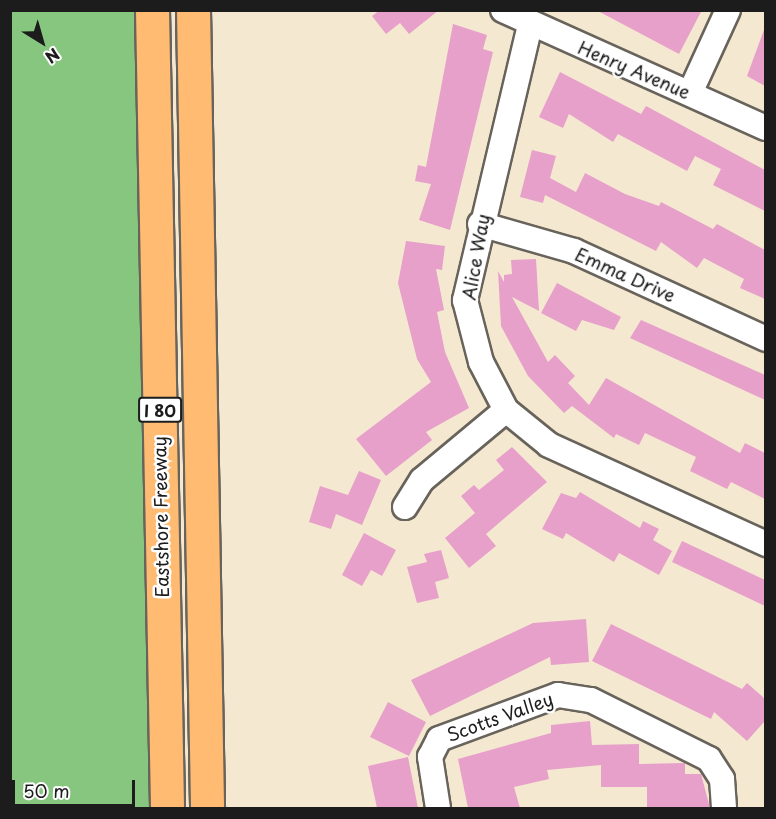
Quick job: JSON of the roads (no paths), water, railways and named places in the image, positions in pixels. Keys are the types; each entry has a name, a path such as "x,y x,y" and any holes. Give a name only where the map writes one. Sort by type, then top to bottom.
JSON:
{"highway":[{"name":"Eastshore Freeway","path":"152,10 167,808"},
{"name":"I 80","path":"193,10 207,808"}],"street":[{"name":"Henry Avenue","path":"503,10 530,25 690,93 765,128"},
{"path":"690,93 728,10"},
{"name":"Alice Way","path":"530,25 480,224 465,300 481,362 506,410 549,445 765,544"},
{"name":"Emma Drive","path":"480,224 574,250 765,339"},
{"path":"405,507 422,480 506,410"},
{"name":"Scotts Valley","path":"438,808 430,757 439,739 558,695 591,700 709,759 722,779 723,808"}]}
